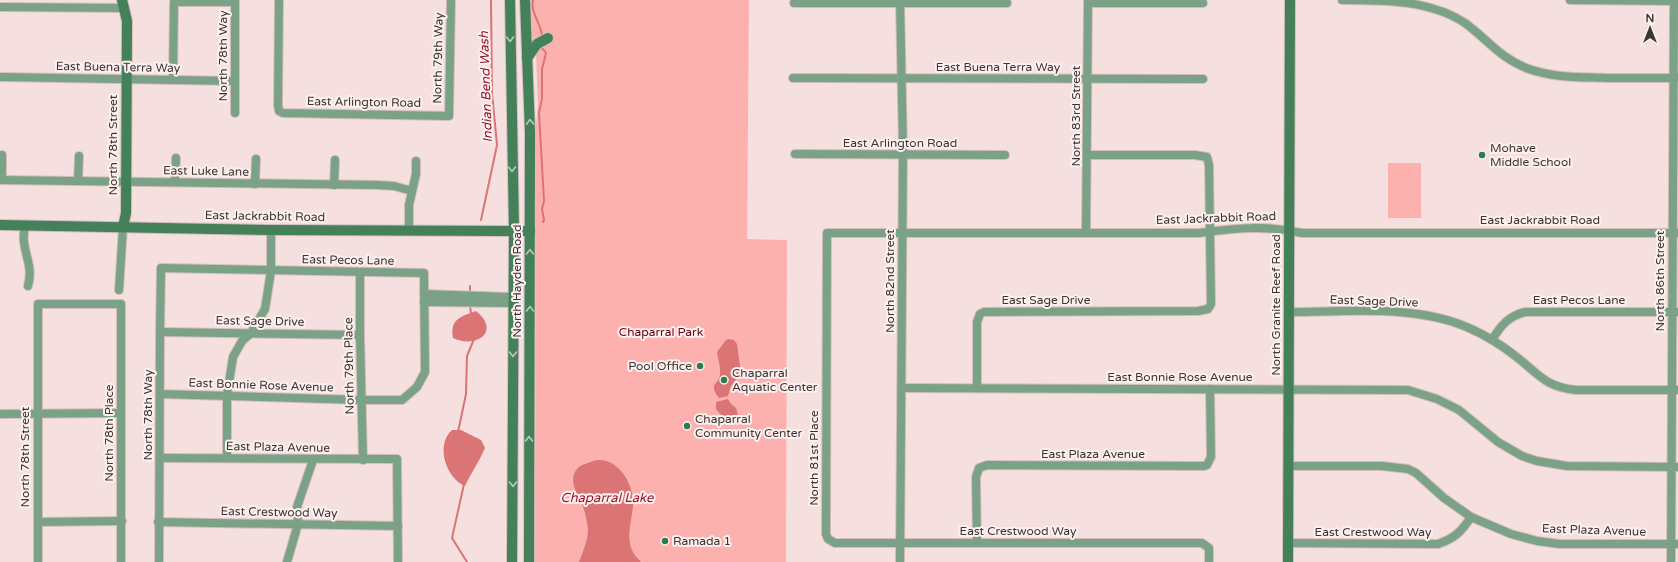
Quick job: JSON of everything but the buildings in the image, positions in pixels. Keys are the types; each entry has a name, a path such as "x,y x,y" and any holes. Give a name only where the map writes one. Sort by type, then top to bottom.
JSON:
{"street":[{"name":"East Arlington Road","path":"279,0 279,111 283,113 449,116"},
{"name":"North 79th Way","path":"449,116 451,0"},
{"name":"North Hayden Road","path":"510,0 514,231 512,562"},
{"name":"North Hayden Road","path":"525,0 530,132 529,562"},
{"name":"North Granite Reef Road","path":"1288,562 1290,0"},
{"path":"1342,0 1403,1 1423,4 1445,12 1464,23 1498,52 1518,64 1541,73 1570,77 1675,78"},
{"path":"1570,0 1675,1"},
{"path":"173,80 174,2 235,1"},
{"name":"North 78th Way","path":"235,1 235,113"},
{"path":"794,3 900,1 1007,3"},
{"name":"North 82nd Street","path":"900,1 903,155 900,562"},
{"path":"1088,1 1203,3"},
{"name":"North 83rd Street","path":"1086,233 1088,155 1088,1"},
{"name":"North 86th Street","path":"1671,562 1674,544 1675,466 1675,1"},
{"path":"0,7 124,4"},
{"name":"North 78th Street","path":"119,290 123,227 126,213 127,79 126,21 124,4"},
{"path":"527,58 537,44 548,38"},
{"name":"East Buena Terra Way","path":"0,77 235,81"},
{"name":"East Buena Terra Way","path":"794,78 1203,79"},
{"name":"East Arlington Road","path":"795,154 1005,155"},
{"path":"1,180 2,155"},
{"path":"1088,155 1195,155 1207,157 1209,165 1210,231"},
{"path":"78,156 78,181"},
{"path":"175,182 176,158"},
{"path":"255,184 256,159"},
{"path":"334,185 335,160"},
{"path":"409,231 409,206 416,174 416,161"},
{"name":"East Luke Lane","path":"1,180 394,186 412,191"},
{"name":"East Jackrabbit Road","path":"0,225 271,230 530,231"},
{"path":"24,226 24,243 30,268 28,286"},
{"name":"East Jackrabbit Road","path":"827,233 1086,233 1210,231 1263,228 1302,233 1675,233"},
{"path":"227,458 227,396 233,356 242,341 251,332 265,309 271,271 271,230"},
{"name":"East Sage Drive","path":"977,388 977,322 980,314 988,312 1198,311 1208,309 1211,298 1210,231"},
{"name":"North 81st Place","path":"827,233 826,534 828,539"},
{"name":"North 78th Way","path":"159,562 158,522 160,458 161,268"},
{"name":"East Pecos Lane","path":"161,268 424,273 424,298"},
{"name":"North 79th Place","path":"360,272 363,460"},
{"path":"361,400 402,400 418,387 425,372 424,298 513,300"},
{"name":"North 78th Street","path":"38,562 38,304 121,304"},
{"name":"North 78th Place","path":"121,304 122,562"},
{"name":"East Sage Drive","path":"1289,312 1411,313 1446,320 1459,324 1492,340 1522,361 1541,379 1559,388 1576,390 1675,390"},
{"name":"East Pecos Lane","path":"1492,340 1507,320 1515,315 1525,312 1675,312"},
{"name":"East Sage Drive","path":"160,332 251,332 360,335"},
{"name":"East Bonnie Rose Avenue","path":"902,388 1408,390 1438,399 1459,410 1498,442 1522,456 1537,461 1567,466 1675,466"},
{"name":"East Plaza Avenue","path":"977,543 976,477 979,468 987,465 1207,465 1211,457 1210,389"},
{"name":"East Bonnie Rose Avenue","path":"160,394 361,400"},
{"path":"0,414 121,413"},
{"name":"East Plaza Avenue","path":"160,458 313,460 397,459 398,526"},
{"path":"287,562 298,524 297,507 313,460"},
{"name":"East Plaza Avenue","path":"1289,466 1382,466 1408,469 1416,473 1444,498 1471,517 1511,534 1537,541 1560,544 1674,544"},
{"name":"East Crestwood Way","path":"1288,543 1438,544 1452,539 1462,530 1471,517"},
{"path":"38,522 122,521"},
{"name":"East Crestwood Way","path":"158,522 398,526"},
{"path":"398,526 398,562"},
{"name":"East Crestwood Way","path":"828,539 835,543 1202,543 1208,546 1210,562"}],"green space":[{"name":"Chaparral Park","path":"530,0 749,0 747,239 787,240 786,562 535,562 536,126 538,104 536,54 530,26"},
{"path":"1388,163 1421,163 1421,218 1388,218"}],"water":[{"path":"476,311 483,319 486,326 486,332 477,340 461,341 453,338 453,327 457,320"},
{"path":"728,339 734,340 737,344 741,373 731,386 728,396 719,398 714,389 720,375 717,352"},
{"path":"728,399 736,408 738,415 733,421 727,422 716,409 716,402"},
{"path":"452,430 461,430 481,440 485,448 465,486 458,482 453,476 445,461 444,444 447,436"},
{"name":"Chaparral Lake","path":"597,460 604,460 617,467 630,485 633,505 629,538 631,549 641,562 579,562 586,542 588,529 585,512 573,483 573,478 579,467"}],"waterway":[{"name":"Indian Bend Wash","path":"481,220 497,145 492,93 491,0"},
{"path":"533,0 533,9 542,37"},
{"path":"542,45 542,48 546,53 542,69 542,99 539,113 544,201 542,209 543,222"},
{"name":"Indian Bend Wash","path":"470,286 470,293"},
{"name":"Indian Bend Wash","path":"470,305 471,314"},
{"name":"Indian Bend Wash","path":"458,432 466,394 467,356 474,339"},
{"name":"Indian Bend Wash","path":"464,484 452,538 467,562"}],"place":[{"name":"Mohave Middle School","path":"1482,155"},
{"name":"Pool Office","path":"700,366"},
{"name":"Chaparral Aquatic Center","path":"724,380"},
{"name":"Chaparral Community Center","path":"687,426"},
{"name":"Ramada 1","path":"665,541"}]}
